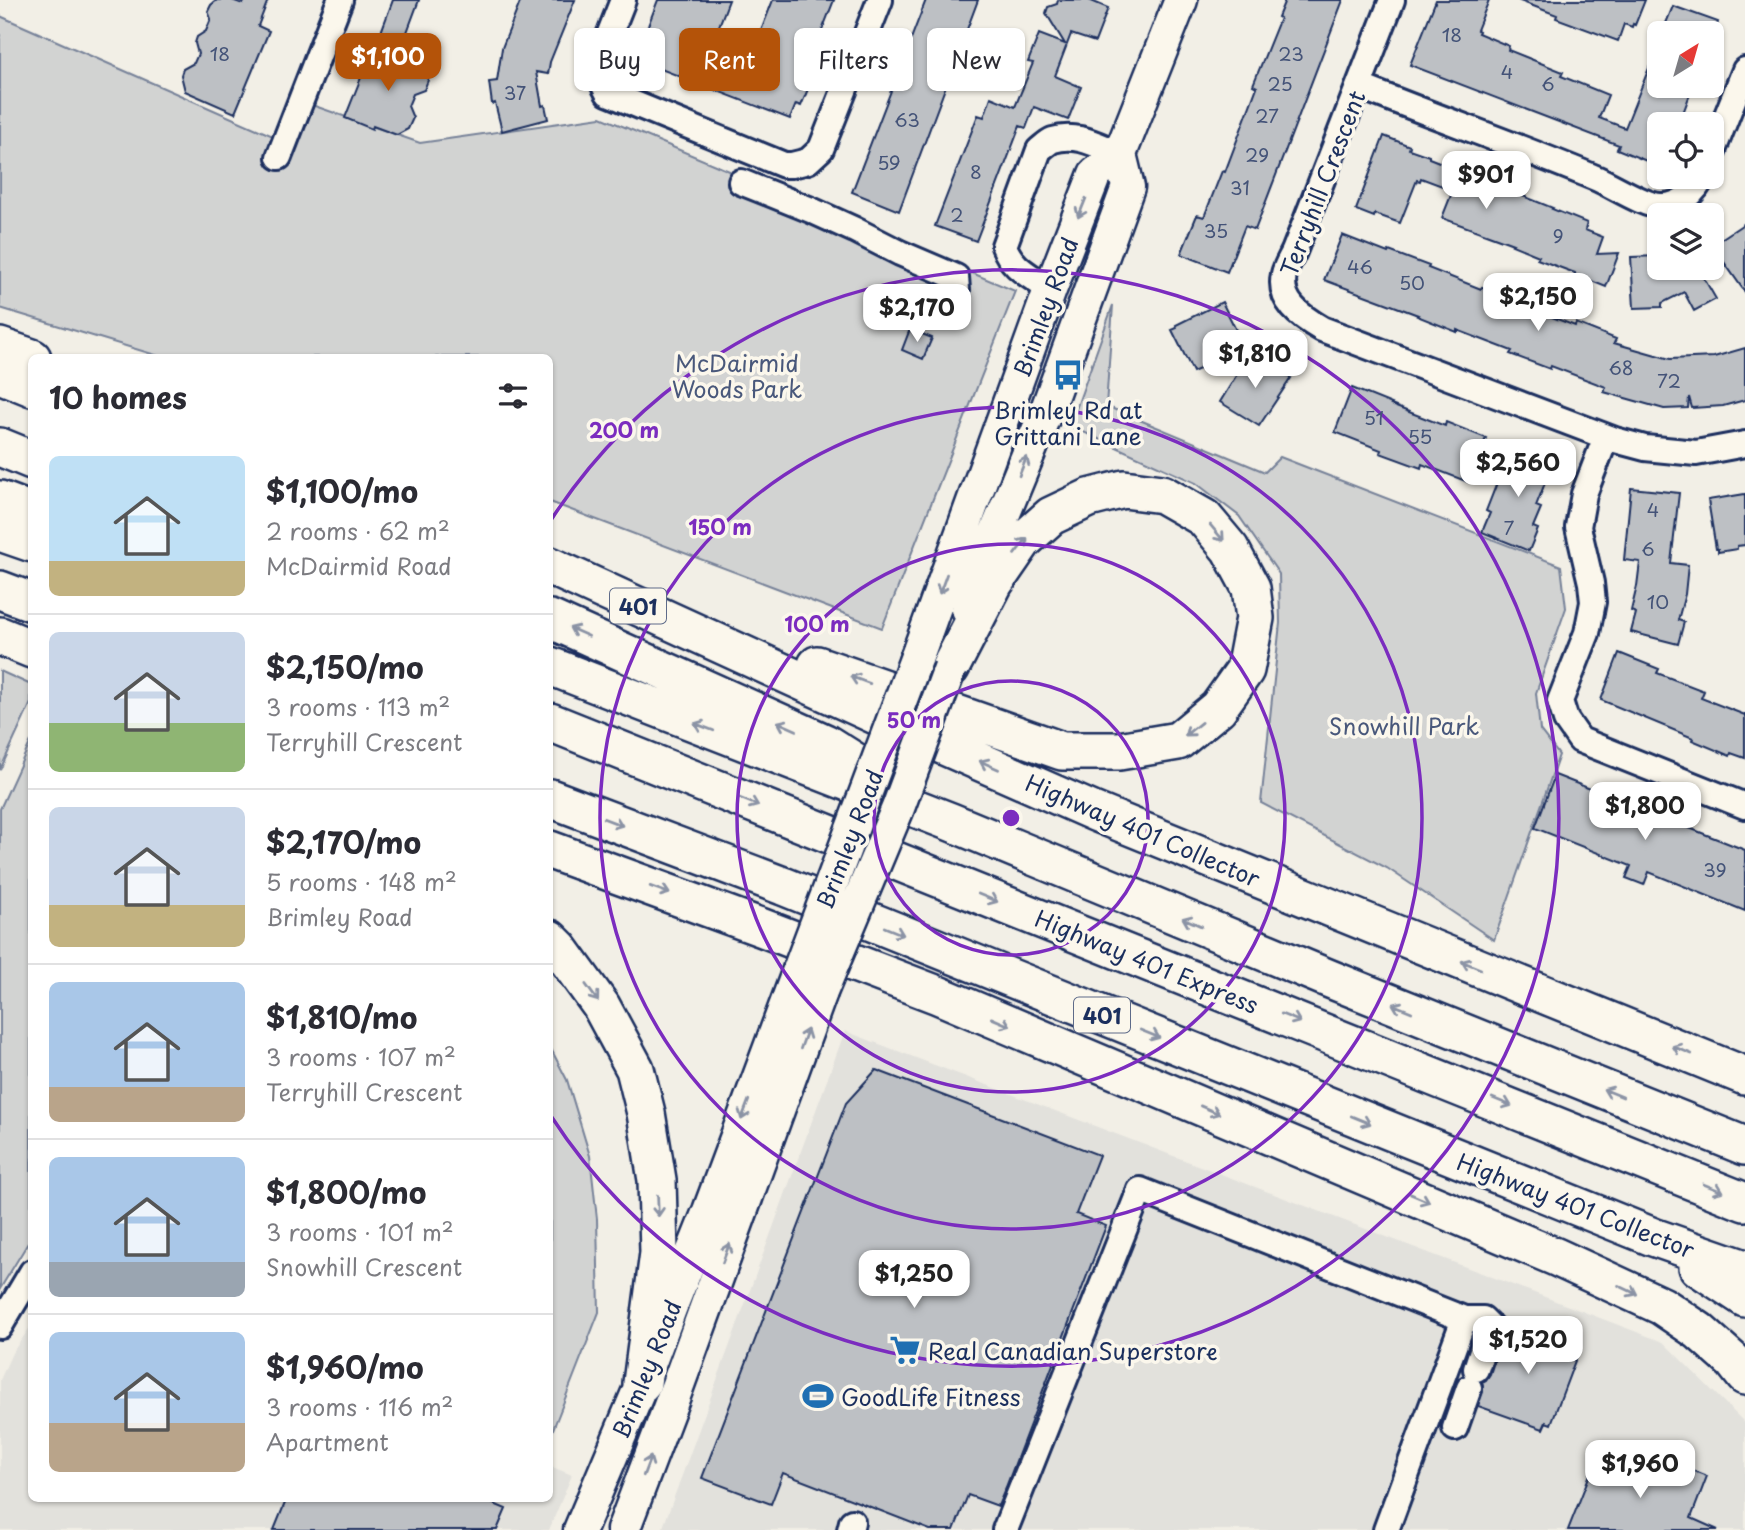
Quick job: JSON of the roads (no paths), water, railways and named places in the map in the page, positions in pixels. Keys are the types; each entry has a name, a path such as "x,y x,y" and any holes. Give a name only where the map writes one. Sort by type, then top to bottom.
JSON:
{"highway":[{"path":"0,347 28,357"},
{"path":"0,374 28,385"},
{"path":"0,447 28,458"},
{"path":"727,646 820,665 1062,751 1119,751 1178,741 1218,709 1245,670 1255,618 1251,588 1230,549 1204,518 1162,494 1124,489 1089,498 1051,516 1023,541 933,663"},
{"path":"0,500 28,510"},
{"path":"0,532 28,542"},
{"name":"Highway 401 Collector","path":"553,567 1095,812 1739,1073"},
{"path":"0,590 28,600"},
{"path":"553,620 825,743 951,822"},
{"path":"0,636 28,647"},
{"path":"553,667 951,822 1330,979 1745,1146"},
{"name":"Highway 401 Express","path":"553,723 1745,1202"},
{"name":"Highway 401 Collector","path":"553,799 783,886 1653,1237 1745,1269"},
{"path":"553,851 938,995 1556,1257 1662,1306 1699,1331 1734,1362 1745,1376"},
{"path":"553,942 601,1006 635,1069 646,1113 657,1180 659,1253 642,1383"},
{"path":"1653,1237 1745,1298"}],"main road":[{"name":"Brimley Road","path":"623,1530 675,1393 809,985 933,663 1050,290 1096,174 1120,154 1181,0"},
{"name":"Brimley Road","path":"933,663 976,581 1047,409 1128,187 1120,154"},
{"name":"Brimley Road","path":"580,1530 642,1383 728,1155 809,985"}],"street":[{"path":"279,157 340,0"},
{"path":"623,0 597,66 597,72 608,93 785,165 808,161 821,149 880,0"},
{"name":"Terryhill Crescent","path":"1392,0 1296,249 1284,271 1282,287 1295,311 1322,329 1606,438 1645,448 1696,453 1745,444"},
{"path":"1724,123 1745,70"},
{"path":"1359,86 1600,180 1651,204 1663,207 1689,196 1695,189"},
{"path":"1050,290 1017,268 1004,246 1039,150 1053,140 1074,138 1084,139 1120,154"},
{"path":"741,182 811,210 956,277 957,290 952,313"},
{"path":"1606,438 1584,494 1578,527 1593,602 1587,633 1560,701 1566,720 1580,740 1745,806"},
{"path":"1005,1530 1140,1190 1465,1319 1483,1319 1490,1326 1455,1428"},
{"path":"0,1326 28,1279"},
{"path":"1387,1530 1465,1319"}],"place":[{"name":"Brimley Rd at Grittani Lane","path":"1068,375"},
{"name":"Real Canadian Superstore","path":"905,1350"},
{"name":"GoodLife Fitness","path":"818,1396"}],"park label":[{"name":"McDairmid Woods Park","path":"737,375"},
{"name":"Snowhill Park","path":"1404,725"}]}
